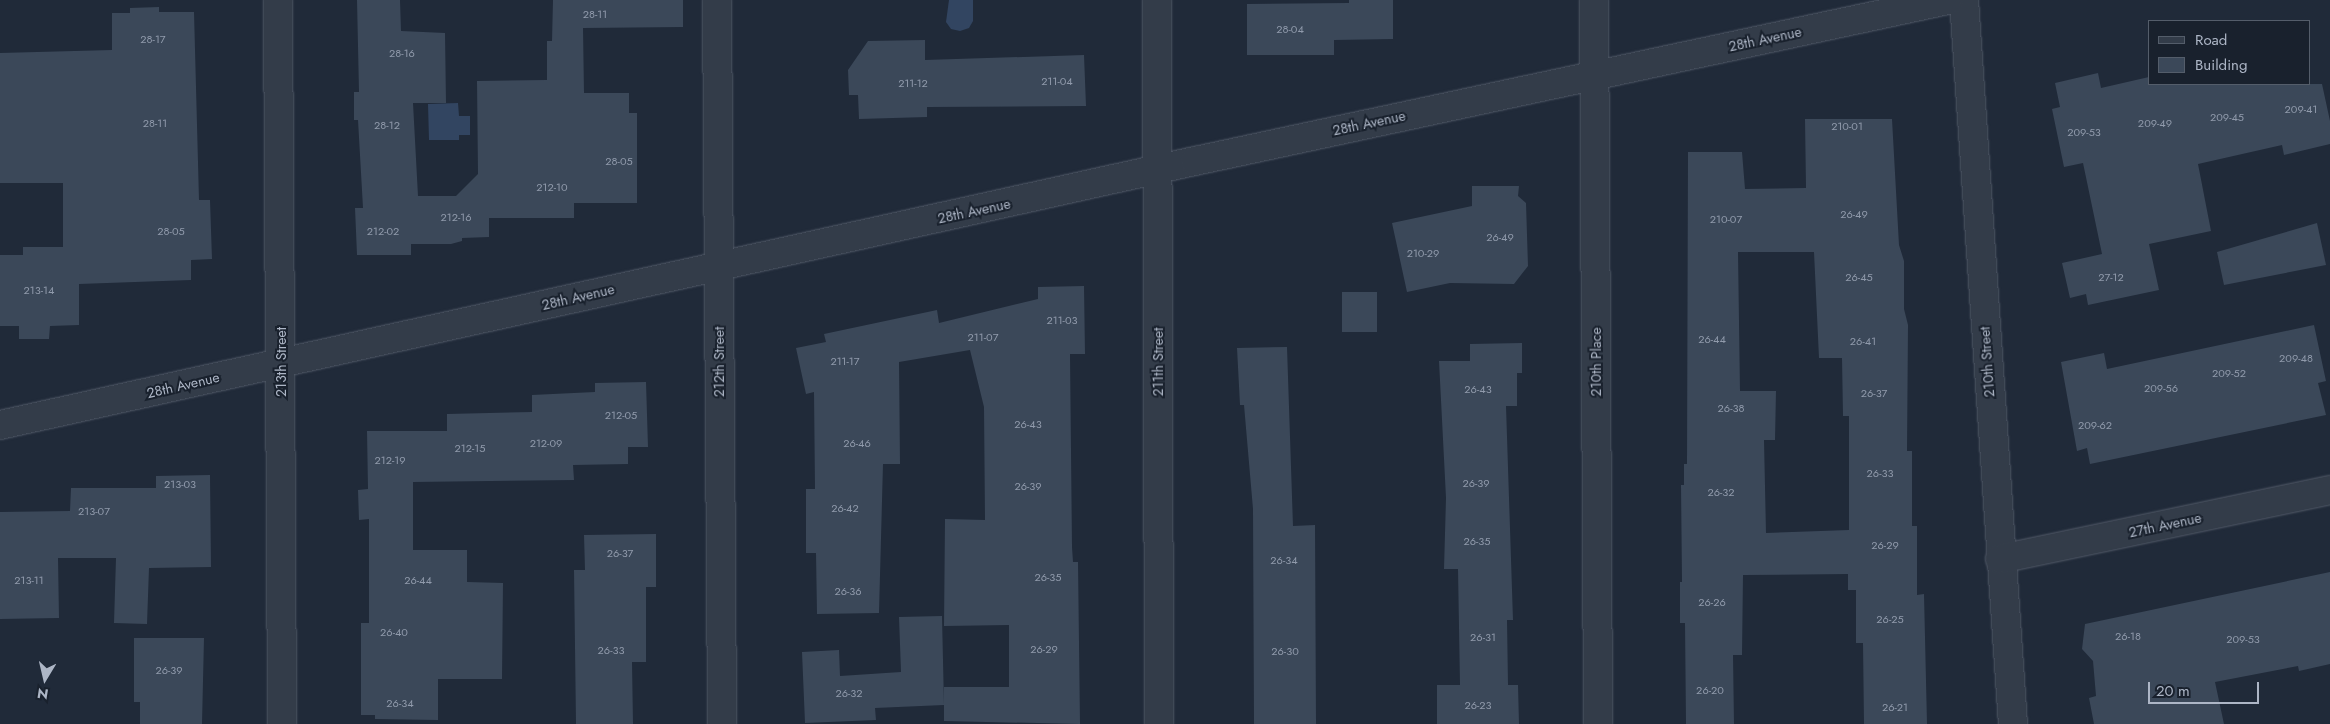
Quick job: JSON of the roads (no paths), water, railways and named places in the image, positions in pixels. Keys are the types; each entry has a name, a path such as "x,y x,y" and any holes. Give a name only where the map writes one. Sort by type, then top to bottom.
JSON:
{"street":[{"name":"213th Street","path":"278,0 282,724"},
{"name":"212th Street","path":"717,0 722,724"},
{"name":"211th Street","path":"1156,0 1159,724"},
{"name":"210th Place","path":"1594,0 1598,724"},
{"name":"28th Avenue","path":"0,426 718,266 1594,75 1948,0"},
{"name":"210th Street","path":"1964,0 2012,724"},
{"name":"27th Avenue","path":"2000,559 2330,490"}],"water":[{"path":"949,0 973,0 973,21 969,28 960,31 951,29 946,22"},
{"path":"458,103 459,116 470,116 470,135 459,135 459,140 429,140 428,104"}]}
